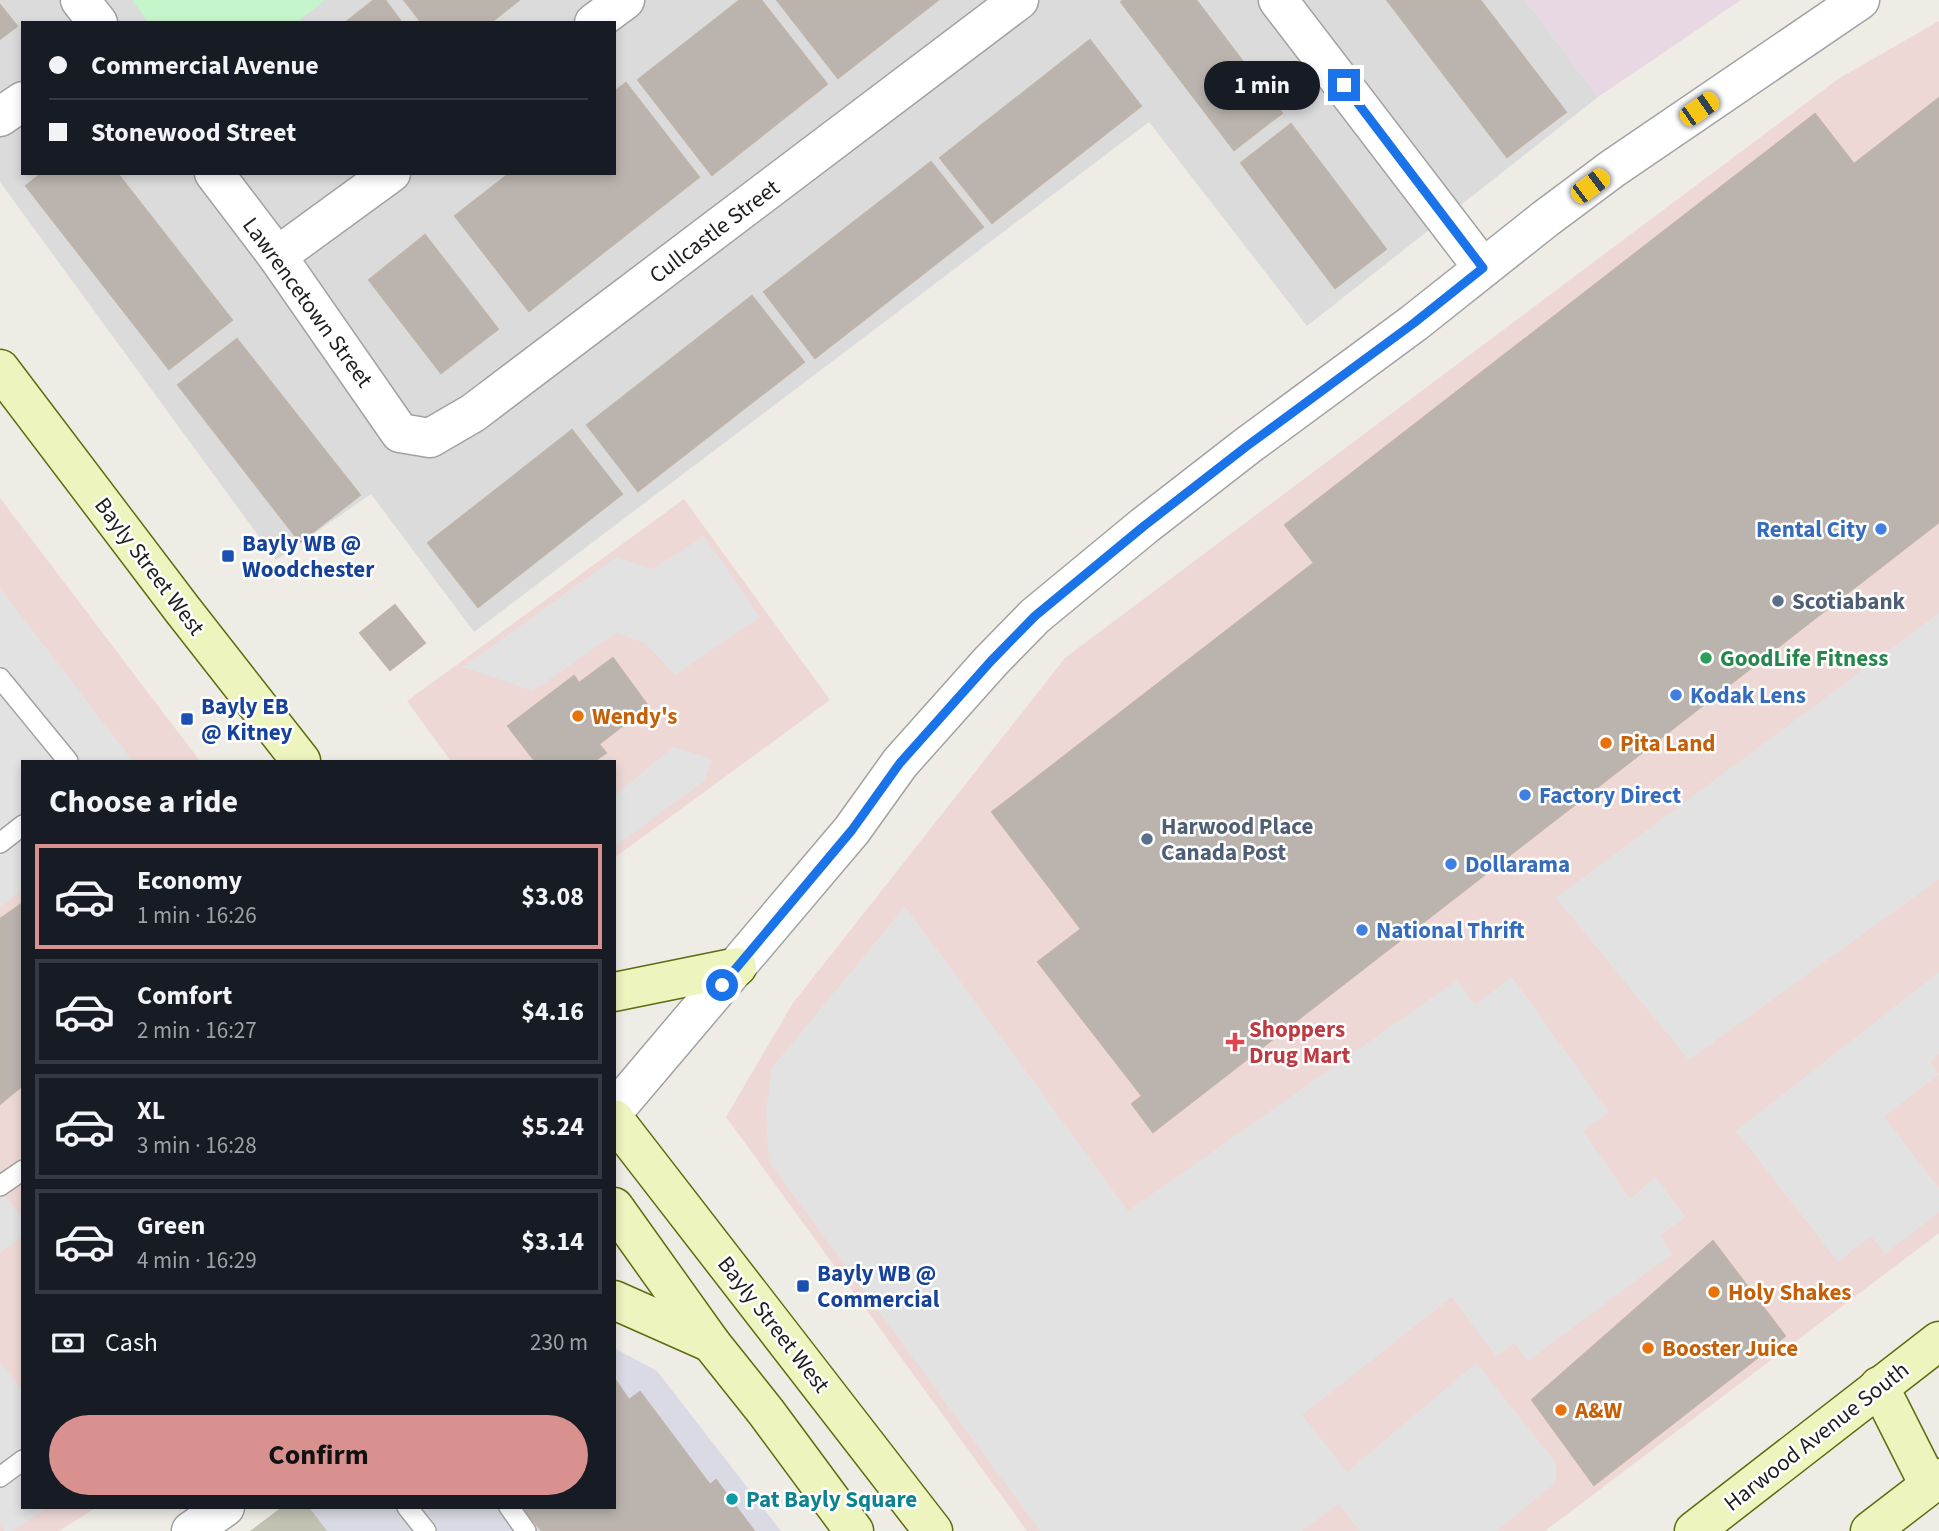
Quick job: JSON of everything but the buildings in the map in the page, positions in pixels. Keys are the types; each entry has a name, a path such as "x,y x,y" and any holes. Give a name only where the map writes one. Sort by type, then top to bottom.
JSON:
{"main road":[{"name":"Bayly Street West","path":"0,369 300,760"},
{"path":"616,992 737,967"},
{"name":"Bayly Street West","path":"616,1122 933,1531"},
{"path":"616,1210 711,1343 854,1531"},
{"path":"616,1301 711,1343"},
{"name":"Harwood Avenue South","path":"1694,1531 1939,1341"},
{"path":"1870,1531 1934,1481 1880,1386"}],"street":[{"path":"80,0 96,21"},
{"path":"597,21 625,0"},
{"name":"Cullcastle Street","path":"400,433 430,438 473,413 1019,0"},
{"path":"1278,0 1483,268"},
{"path":"616,1109 852,830 900,763 1035,616 1247,446 1414,323 1612,169 1860,0"},
{"path":"0,117 21,102"},
{"name":"Lawrencetown Street","path":"216,175 277,256 400,433"},
{"path":"277,256 388,175"},
{"path":"191,1531 222,1509"}],"lane":[{"path":"0,678 67,760"},
{"path":"0,843 21,827"},
{"path":"0,1186 21,1171"},
{"path":"0,1477 21,1461"},
{"path":"409,1509 426,1531"},
{"path":"510,1509 526,1531"}],"shaded area":[{"path":"0,0 1525,0 1598,97 1307,326 1149,122 474,632 371,494 276,560 0,182"},
{"path":"1525,0 1741,0 1598,97"},
{"path":"1939,21 1939,1233 1545,1531 1027,1531 726,1117 793,1003 1065,658 1838,79"},
{"path":"0,498 199,760 21,760 21,1509 94,1509 59,1531 0,1531"},
{"path":"684,499 830,700 616,857 616,760 450,760 407,701"},
{"path":"704,536 760,617 675,675 645,643 616,633 533,691 463,667 616,557 653,569"},
{"path":"0,588 132,760 21,760 21,891 0,907"},
{"path":"1939,613 1939,879 1689,1060 1556,898"},
{"path":"673,747 712,759 704,781 616,846 616,794"},
{"path":"905,906 1128,1211 1457,980 1475,1005 1512,977 1609,1112 1583,1131 1630,1199 1655,1177 1686,1217 1660,1235 1672,1254 1528,1361 1514,1343 1496,1356 1452,1297 1302,1415 1347,1472 1476,1363 1556,1463 1556,1482 1497,1531 1360,1531 1339,1504 1302,1531 1040,1531 769,1162 766,1111 772,1068"},
{"path":"1939,972 1939,1054 1930,1062 1939,1074 1884,1117 1939,1188 1939,1212 1885,1254 1871,1236 1838,1262 1736,1131"},
{"path":"0,1190 21,1216 21,1237 0,1253"},
{"path":"616,1349 657,1371 781,1531 665,1531 721,1487 716,1480 710,1485 641,1392 629,1400 616,1381"},
{"path":"0,1362 21,1388 21,1509 45,1509 13,1531 5,1531 0,1525"},
{"path":"279,1509 312,1509 328,1531 250,1531"},
{"path":"310,1509 524,1509 542,1531 327,1531"}],"green space":[{"path":"132,0 325,0 299,21 148,21"}],"place":[{"name":"Rental City","path":"1881,529"},
{"name":"Bayly WB @ Woodchester","path":"228,556"},
{"name":"Scotiabank","path":"1778,601"},
{"name":"GoodLife Fitness","path":"1706,658"},
{"name":"Kodak Lens","path":"1676,695"},
{"name":"Wendy's","path":"578,716"},
{"name":"Bayly EB @ Kitney","path":"187,719"},
{"name":"Pita Land","path":"1606,743"},
{"name":"Factory Direct","path":"1525,795"},
{"name":"Harwood Place Canada Post","path":"1147,839"},
{"name":"Dollarama","path":"1451,864"},
{"name":"National Thrift","path":"1362,930"},
{"name":"Shoppers Drug Mart","path":"1235,1042"},
{"name":"Bayly WB @ Commercial","path":"803,1286"},
{"name":"Holy Shakes","path":"1714,1292"},
{"name":"Booster Juice","path":"1648,1348"},
{"name":"A&W","path":"1561,1410"},
{"name":"Pat Bayly Square","path":"732,1499"}],"route":[{"path":"722,985 852,830 900,763 1035,616 1144,526 1483,268 1344,85"}]}
